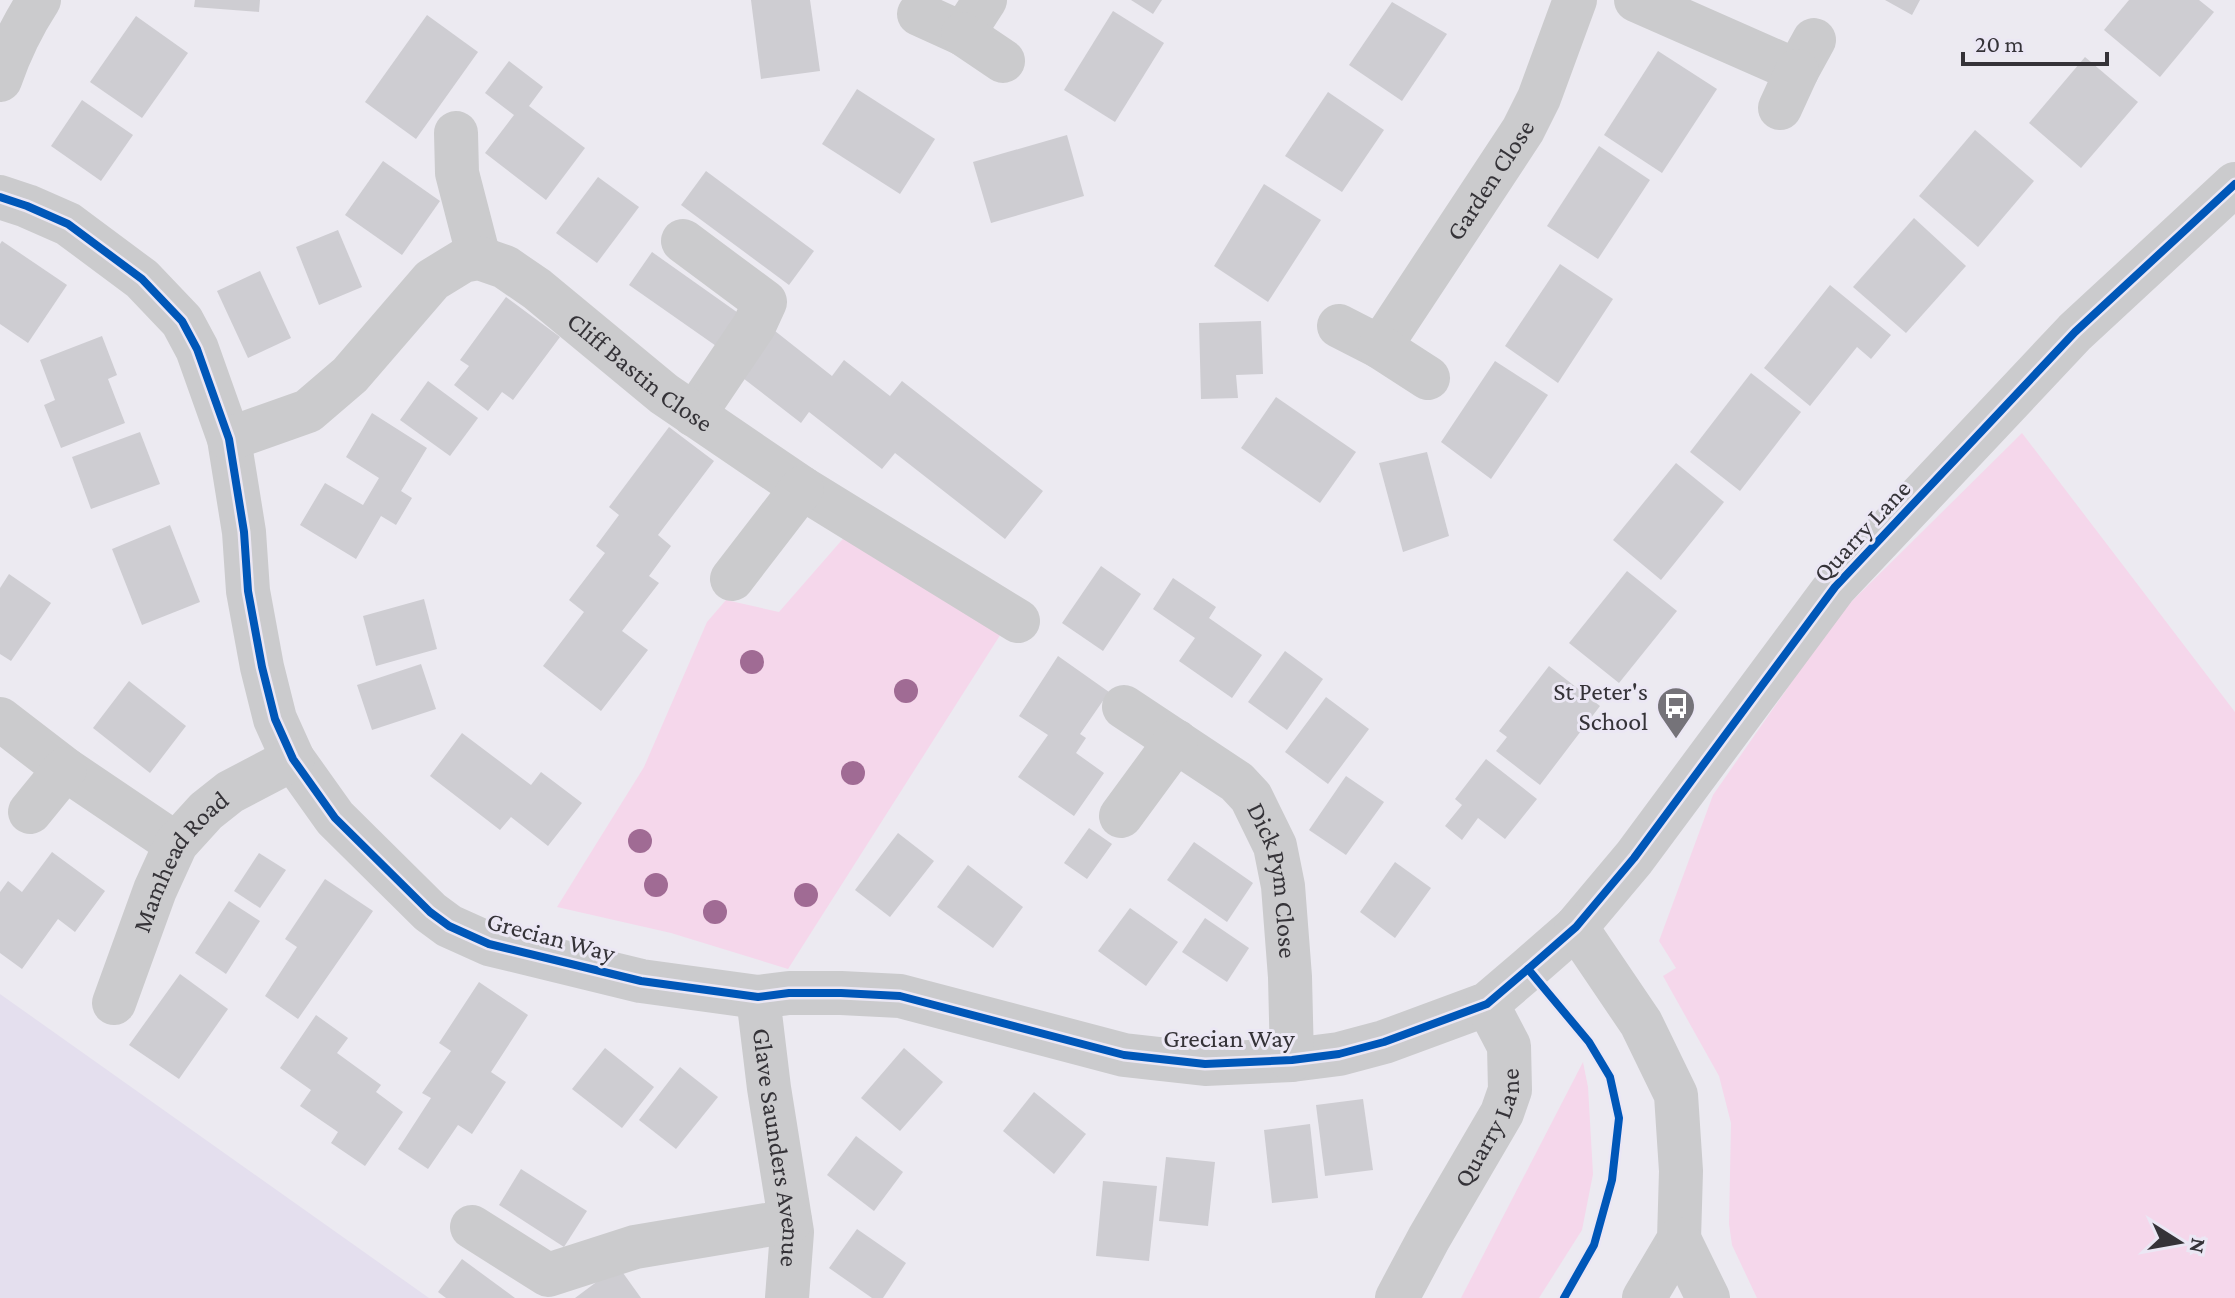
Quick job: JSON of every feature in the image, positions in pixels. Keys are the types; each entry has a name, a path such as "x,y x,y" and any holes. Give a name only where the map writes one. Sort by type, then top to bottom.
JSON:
{"street":[{"path":"0,80 14,43 39,0"},
{"name":"Garden Close","path":"1380,347 1523,130 1539,98 1575,0"},
{"path":"1636,0 1797,73"},
{"path":"919,14 974,17 1003,61"},
{"path":"229,439 308,411 350,375 432,280 463,261 479,258 457,173 456,133"},
{"name":"Quarry Lane","path":"1397,1298 1502,1113 1510,1090 1509,1046 1487,1004 1576,927 1634,858 1835,587 2075,332 2235,184"},
{"name":"Grecian Way","path":"0,197 68,224 142,279 182,321 197,349 229,439 244,532 248,591 275,719 293,759 335,818 430,912 449,926 489,944 641,981 758,997 789,993 900,996 1124,1055 1205,1064 1292,1060 1339,1054 1384,1042 1487,1004"},
{"path":"683,241 765,302 754,326 694,415"},
{"name":"Cliff Bastin Close","path":"479,258 505,267 537,289 664,394 802,488 1018,621"},
{"path":"1339,326 1380,347 1428,378"},
{"path":"732,579 802,488"},
{"name":"Dick Pym Close","path":"1124,707 1237,782 1251,797 1275,846 1283,886 1292,1060"},
{"path":"0,719 65,769 176,844"},
{"path":"1121,816 1176,741"},
{"name":"Mamhead Road","path":"114,1003 155,890 176,844 206,811 230,792 293,759"},
{"path":"30,812 65,769"},
{"path":"1576,927 1641,1023 1676,1095 1681,1171 1679,1239 1708,1298"},
{"name":"Glave Saunders Avenue","path":"758,997 792,1232 787,1298"},
{"path":"472,1227 548,1275 635,1247 790,1221"},
{"path":"1644,1298 1679,1239"}],"shaded area":[{"path":"2022,433 2235,712 2235,1298 1757,1298 1732,1245 1729,1224 1731,1123 1719,1076 1663,976 1676,968 1659,941 1713,795 1839,614"},
{"path":"848,533 1004,629 788,969 671,933 557,907 644,767 707,622 726,600 779,612"},
{"path":"0,994 429,1298 0,1298"},
{"path":"1583,1062 1588,1087 1593,1174 1582,1230 1539,1298 1461,1298"}],"building":[{"path":"195,0 260,0 259,12 194,7"},
{"path":"751,0 810,0 820,71 761,79"},
{"path":"1131,0 1162,0 1153,14"},
{"path":"1885,0 1920,0 1912,15"},
{"path":"2129,0 2199,0 2214,12 2160,77 2104,30"},
{"path":"1392,2 1447,34 1402,101 1349,65"},
{"path":"1113,11 1164,43 1115,122 1064,90"},
{"path":"427,15 478,52 416,139 365,102"},
{"path":"136,16 188,53 142,118 90,82"},
{"path":"1658,51 1717,89 1662,173 1604,135"},
{"path":"2085,57 2138,102 2081,168 2029,123"},
{"path":"509,61 543,87 529,106 585,148 546,200 485,153 514,115 485,93"},
{"path":"857,89 935,139 900,194 822,144"},
{"path":"1328,92 1384,130 1342,192 1285,156"},
{"path":"82,100 133,135 101,181 51,146"},
{"path":"1975,130 2034,181 1978,247 1919,196"},
{"path":"1067,135 1084,196 991,223 973,162"},
{"path":"1599,146 1650,180 1598,259 1547,226"},
{"path":"383,161 440,201 402,255 345,215"},
{"path":"706,171 814,251 789,285 681,205"},
{"path":"598,177 639,207 597,263 556,233"},
{"path":"1264,184 1321,220 1268,302 1214,266"},
{"path":"1914,218 1966,266 1906,333 1853,287"},
{"path":"338,230 362,287 319,305 296,247"},
{"path":"2,241 67,285 28,343 0,324"},
{"path":"652,252 741,315 719,348 629,285"},
{"path":"1560,264 1613,299 1558,383 1505,346"},
{"path":"260,271 291,338 248,358 217,291"},
{"path":"1830,285 1891,335 1871,359 1857,347 1810,406 1764,368"},
{"path":"506,297 560,337 513,400 502,392 488,411 454,385 469,366 460,360"},
{"path":"1261,321 1263,374 1236,375 1238,398 1201,399 1199,323"},
{"path":"775,331 832,376 844,360 890,396 902,381 1043,491 1005,539 895,453 882,469 809,412 801,423 739,375"},
{"path":"102,336 117,375 108,379 125,423 61,448 44,405 55,400 40,360"},
{"path":"1495,361 1548,395 1491,479 1441,442"},
{"path":"1751,373 1801,412 1740,491 1690,452"},
{"path":"428,381 478,418 450,456 400,420"},
{"path":"1276,397 1356,452 1320,503 1241,448"},
{"path":"372,413 427,448 401,491 412,498 396,525 381,516 356,559 300,525 325,483 363,505 379,478 346,457"},
{"path":"669,427 714,461 658,535 671,546 649,576 659,583 622,631 648,650 601,711 543,666 584,612 569,600 605,553 596,546 619,515 609,507"},
{"path":"140,432 160,484 91,509 72,457"},
{"path":"1427,452 1449,536 1403,552 1379,463"},
{"path":"1676,463 1724,502 1661,580 1613,540"},
{"path":"170,525 200,602 142,625 112,549"},
{"path":"1101,566 1141,594 1103,651 1062,623"},
{"path":"1627,571 1677,611 1619,683 1569,643"},
{"path":"9,574 51,603 11,661 0,654 0,588"},
{"path":"1173,578 1216,607 1209,618 1262,655 1232,698 1179,661 1195,638 1153,609"},
{"path":"424,599 437,649 376,666 363,616"},
{"path":"1285,651 1323,679 1287,730 1248,702"},
{"path":"1058,656 1109,692 1080,734 1086,738 1076,753 1104,773 1074,816 1018,777 1048,735 1019,716"},
{"path":"421,664 436,709 372,730 357,685"},
{"path":"1549,666 1600,706 1540,785 1496,751 1507,737 1499,731"},
{"path":"129,681 186,726 150,773 93,728"},
{"path":"1326,697 1369,729 1328,784 1285,752"},
{"path":"462,733 531,785 541,772 582,803 548,846 511,817 500,830 430,776"},
{"path":"1486,759 1537,799 1505,839 1478,818 1462,840 1445,826 1462,805 1455,799"},
{"path":"1346,776 1384,802 1346,855 1309,830"},
{"path":"1089,828 1112,844 1087,879 1064,863"},
{"path":"898,833 934,861 890,917 855,890"},
{"path":"1194,842 1253,883 1227,922 1167,880"},
{"path":"52,852 105,891 75,932 58,919 22,969 0,953 0,892 8,881 22,892"},
{"path":"259,853 286,870 260,908 234,891"},
{"path":"1395,862 1431,888 1395,938 1360,912"},
{"path":"968,865 1023,907 993,948 937,907"},
{"path":"325,879 373,911 298,1019 265,996 297,947 285,939"},
{"path":"229,901 260,921 226,974 195,953"},
{"path":"1130,908 1178,942 1146,986 1098,951"},
{"path":"1205,918 1249,948 1227,982 1182,952"},
{"path":"180,974 228,1009 179,1079 129,1045"},
{"path":"479,982 528,1015 491,1072 506,1082 472,1134 458,1125 428,1169 398,1149 431,1098 422,1093 451,1051 439,1043"},
{"path":"316,1015 348,1038 337,1053 381,1085 376,1092 403,1112 365,1166 331,1143 338,1132 300,1106 311,1090 280,1068"},
{"path":"605,1048 654,1087 622,1128 572,1089"},
{"path":"904,1048 943,1082 900,1131 861,1098"},
{"path":"680,1067 718,1097 676,1149 639,1120"},
{"path":"1034,1092 1086,1134 1054,1174 1003,1131"},
{"path":"1363,1099 1373,1170 1325,1176 1316,1105"},
{"path":"1310,1124 1318,1198 1272,1203 1264,1130"},
{"path":"856,1136 903,1172 874,1211 827,1175"},
{"path":"1166,1157 1215,1162 1208,1226 1159,1221"},
{"path":"521,1169 587,1211 564,1247 499,1205"},
{"path":"1103,1181 1157,1186 1149,1261 1096,1256"},
{"path":"857,1229 906,1263 883,1298 872,1298 829,1268"},
{"path":"462,1259 515,1298 446,1298 438,1292"},
{"path":"618,1266 641,1298 575,1298"}],"cycle path":[{"path":"0,197 68,224 142,279 182,321 197,349 229,439 244,532 248,591 275,719 293,759 335,818 430,912 449,926 489,944 641,981 758,997 789,993 900,996 1124,1055 1205,1064 1292,1060 1339,1054 1384,1042 1487,1004 1528,969 1576,927 1634,858 1835,587 2075,332 2235,184"},
{"path":"1528,969 1589,1042 1610,1077 1619,1118 1612,1180 1594,1245 1564,1298"}],"place":[{"name":"St Peter's School","path":"1676,740"}]}
